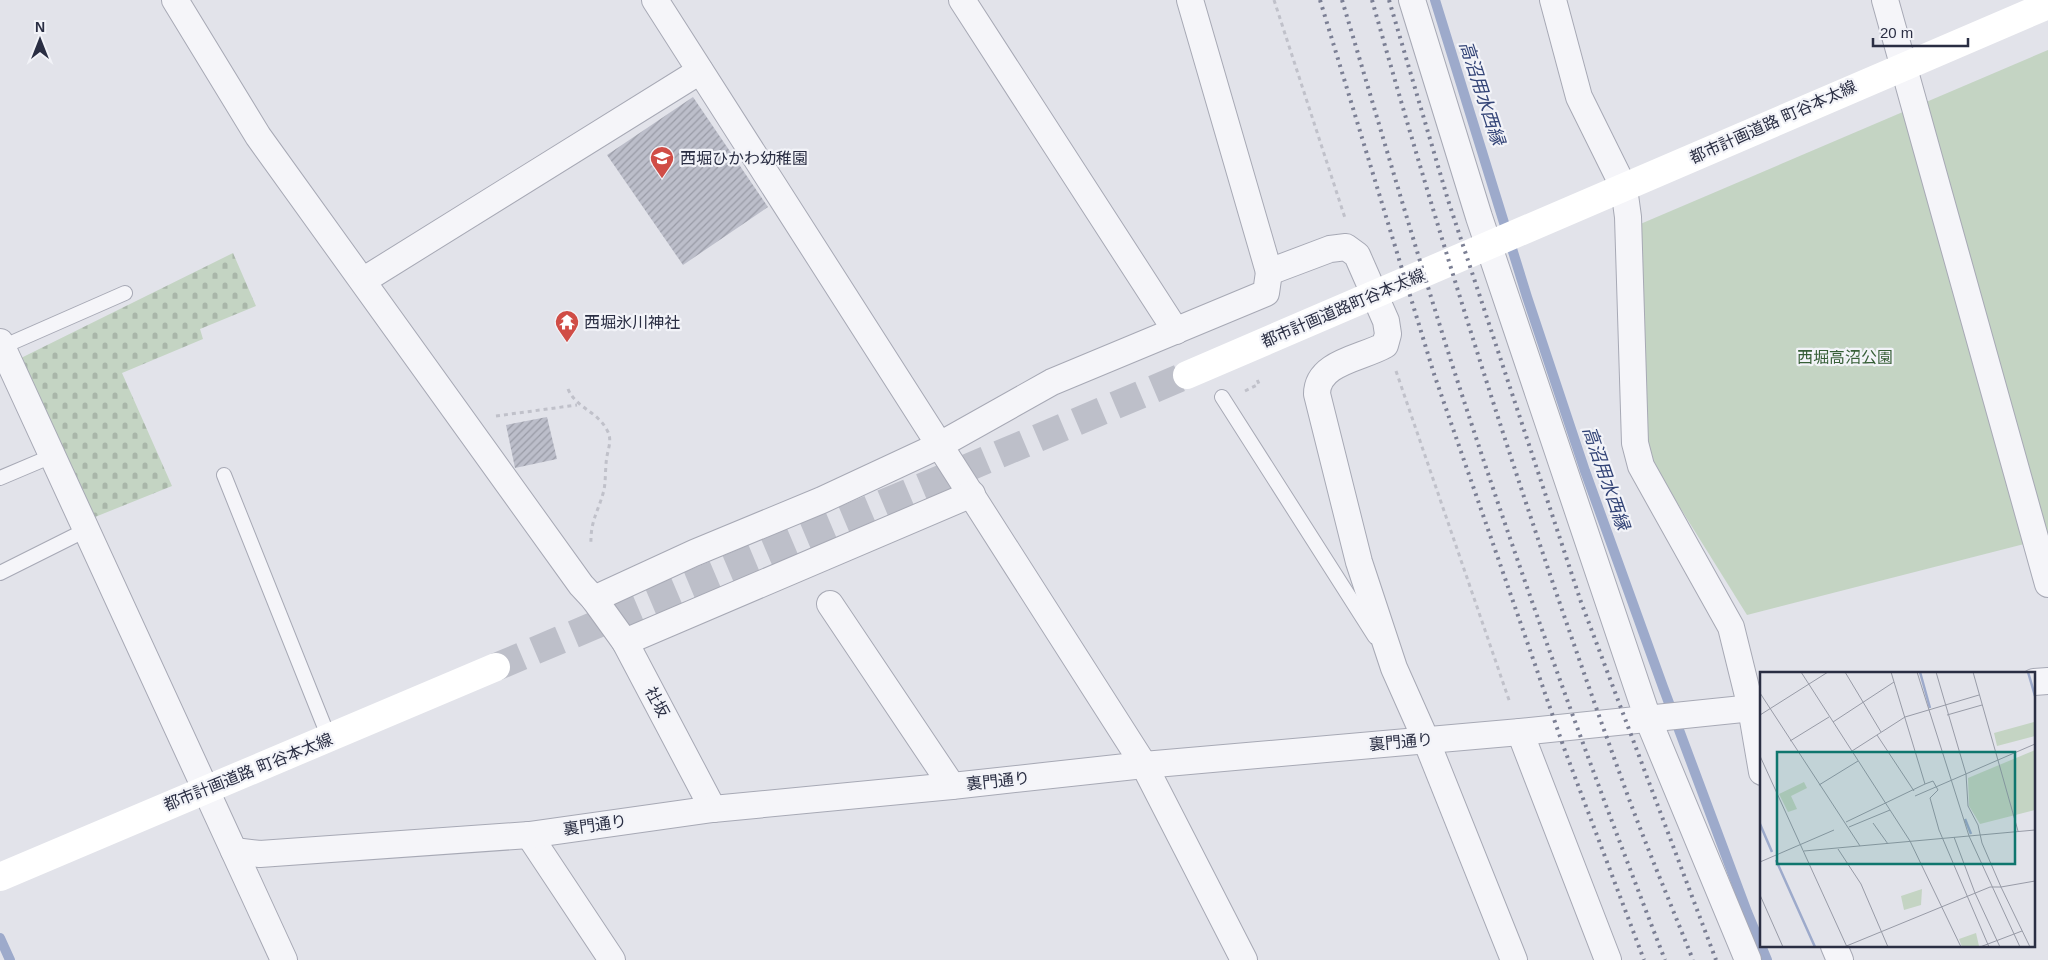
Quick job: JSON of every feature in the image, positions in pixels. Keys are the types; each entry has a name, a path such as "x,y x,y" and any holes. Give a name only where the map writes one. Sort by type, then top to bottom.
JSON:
{"street":[{"name":"社坂","path":"175,0 258,136 364,280 461,420 581,585 594,599 625,642 713,809"},
{"path":"655,0 938,446 972,494 1144,765 1244,960"},
{"path":"962,0 1176,331"},
{"path":"594,599 694,553 822,500 938,446 1052,382 1266,293 1269,272 1190,0"},
{"path":"1412,0 1502,240 1654,719 1748,960"},
{"path":"1553,0 1579,97 1624,188 1628,217 1635,443 1641,466 1731,627 1756,708 1760,751"},
{"path":"1886,0 2048,584"},
{"name":"都市計画道路 町谷本太線","path":"1502,240 1904,65 2048,5"},
{"path":"364,280 700,71"},
{"name":"都市計画道路町谷本太線","path":"1187,375 1502,240"},
{"path":"1269,272 1330,249 1346,247 1354,253 1364,269 1373,296 1386,321 1388,334 1385,345 1330,368 1317,385 1317,394 1359,562 1394,668 1426,740 1514,960"},
{"path":"1,345 8,378 52,456 284,960"},
{"path":"625,642 972,494"},
{"path":"830,604 952,786"},
{"name":"都市計画道路 町谷本太線","path":"0,877 206,788 496,668"},
{"name":"裏門通り","path":"234,851 260,854 529,835 713,809 1144,765 1520,732 1756,708"},
{"path":"1520,732 1608,960"},
{"path":"529,835 612,960"},
{"path":"1835,948 1840,960"}],"lane":[{"path":"1,345 125,293"},
{"path":"1222,397 1394,668"},
{"path":"0,478 52,456"},
{"path":"224,475 329,738"},
{"path":"0,573 86,530"}],"path":[{"path":"1274,0 1350,232 1354,253"},
{"path":"1385,345 1394,364 1520,732"},
{"path":"568,389 578,405"},
{"path":"461,420 578,405 589,410 601,422 608,431 611,445 603,494 593,521 591,554"}],"green space":[{"name":"西堀高沼公園","path":"2048,50 2048,538 1747,615 1651,461 1646,434 1638,225"},
{"path":"233,253 256,306 200,329 203,339 122,373 172,486 95,517 21,358"}],"building":[{"path":"693,97 768,207 683,265 607,155"},
{"path":"547,417 557,459 515,468 506,425"}],"waterway":[{"name":"高沼用水西縁","path":"1435,0 1527,297 1585,471 1663,687 1760,943"},
{"path":"0,938 10,960"},
{"name":"高沼用水西縁","path":"1762,948 1767,960"}],"tunnel":[{"path":"496,667 1187,375"}],"railway":[{"path":"1320,0 1434,374 1564,748 1644,960"},
{"path":"1342,0 1409,226 1501,512 1608,811 1665,960"},
{"path":"1372,0 1461,302 1559,601 1629,799 1693,960"},
{"path":"1389,0 1448,200 1581,602 1716,960"}],"place":[{"name":"西堀ひかわ幼稚園","path":"662,179"},
{"name":"西堀氷川神社","path":"567,343"}]}
